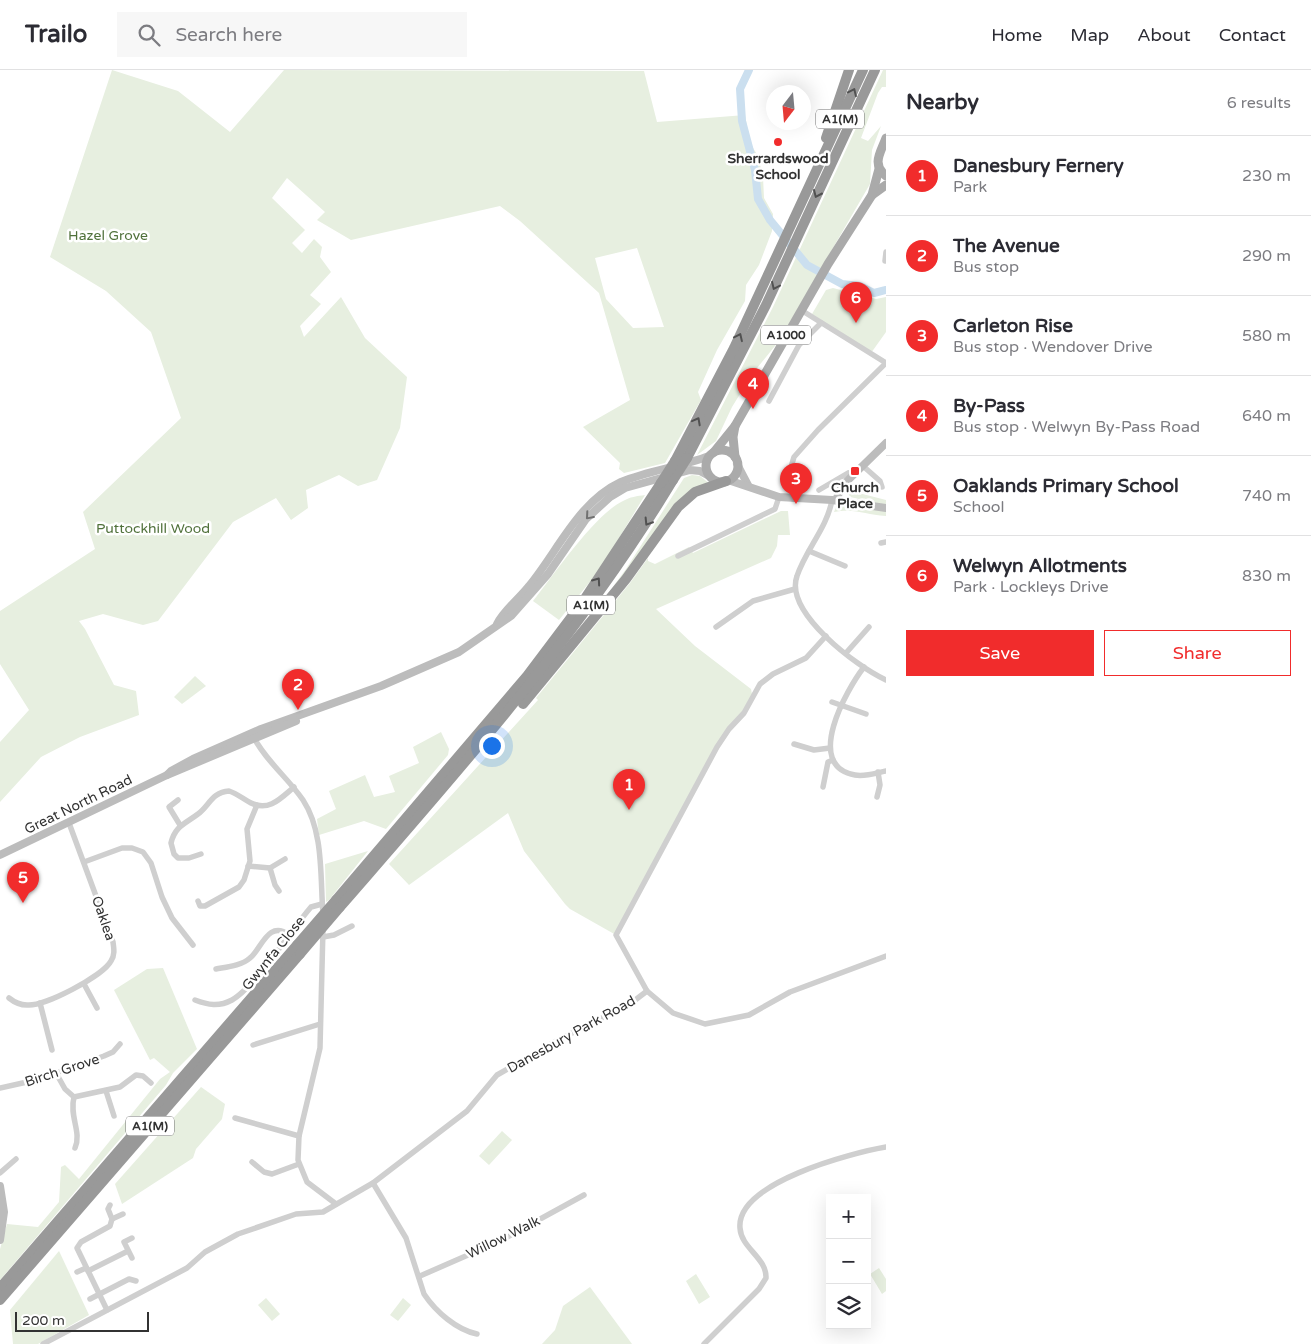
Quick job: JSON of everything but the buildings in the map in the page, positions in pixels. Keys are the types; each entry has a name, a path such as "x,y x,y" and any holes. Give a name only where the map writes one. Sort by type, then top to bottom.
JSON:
{"highway":[{"path":"818,168 832,116 849,70"},
{"name":"A1(M)","path":"0,1288 298,949 458,771 562,645 618,568 687,458 727,384 780,264 787,234 863,70"},
{"name":"A1(M)","path":"338,904 527,676 582,603 661,483 675,461 780,264 800,232 874,70"},
{"path":"458,771 485,748 550,674 626,579 678,506 695,492 727,480"},
{"name":"A1(M)","path":"0,1300 298,949"}],"main road":[{"path":"885,143 878,157 880,169 886,176"},
{"name":"A1000","path":"712,454 735,426 817,282 872,195 880,169"},
{"name":"A1000","path":"872,195 886,185"},
{"name":"A1000","path":"735,426 733,437 736,460"},
{"path":"834,500 844,480 863,466 886,443"},
{"path":"497,624 530,585 580,514 606,490 636,476 727,450 736,460 748,485"},
{"path":"712,454 706,469 711,477 720,481 727,480 748,485 779,497 834,500 886,508"},
{"path":"727,480 736,472 736,460"},
{"name":"Great North Road","path":"0,855 253,736 304,718 309,714 435,664 458,652 511,616 536,589 586,519 610,497 625,488 690,470 700,471 711,477"},
{"path":"0,1186 4,1212 0,1240"}],"street":[{"path":"885,261 886,252"},
{"path":"793,499 790,467 794,457 818,430 886,363 801,310"},
{"path":"769,401 799,345 821,323"},
{"path":"863,466 880,481 882,486"},
{"path":"819,490 844,480 848,474"},
{"path":"678,556 775,509 779,497"},
{"path":"834,500 829,514 797,576 795,589 803,609 826,636 864,667 886,680"},
{"path":"809,551 845,566"},
{"path":"716,627 753,601 795,589"},
{"path":"846,653 869,627"},
{"path":"647,991 616,935 717,747 728,729 744,713 753,699 754,691 773,674 806,658 826,636"},
{"path":"864,667 849,688 841,705 830,739 830,748 833,760 840,768 856,775 886,771"},
{"path":"832,702 866,714"},
{"path":"253,736 294,787 309,810 320,860 323,937 319,1053 298,1136 299,1164 303,1175 314,1188 331,1198 336,1204"},
{"path":"794,744 814,750 830,748"},
{"path":"823,788 825,769 828,762 833,760"},
{"path":"877,797 880,785 878,772"},
{"path":"202,854 189,858 175,856 171,843 180,825 200,813 213,797 224,792 238,794 257,805 273,804 294,787"},
{"path":"178,800 169,807 180,825"},
{"path":"198,901 200,906 205,906 239,887 250,861 247,829 257,805"},
{"name":"Oaklea","path":"9,998 27,1006 40,1003 84,984 110,964 114,949 84,862 68,823"},
{"path":"84,862 122,848 132,848 143,852 151,863 162,897 172,918 193,945"},
{"path":"248,866 270,868 285,859"},
{"path":"270,868 275,885 279,891"},
{"name":"Gwynfa Close","path":"195,1000 214,1005 237,997 312,907 322,904"},
{"path":"323,937 334,935 352,926"},
{"path":"216,969 239,964 250,958 263,937 280,931 289,935"},
{"name":"Danesbury Park Road","path":"43,1344 187,1268 205,1252 231,1237 296,1214 323,1212 372,1183 466,1111 497,1075 560,1039 630,1004 647,991 673,1013 705,1024 749,1015 790,992 886,956"},
{"path":"84,984 97,1008"},
{"path":"40,1003 52,1050"},
{"path":"253,1045 320,1024"},
{"name":"Birch Grove","path":"0,1088 56,1073 109,1054 120,1044"},
{"path":"56,1073 65,1089 74,1097"},
{"path":"74,1097 106,1091 125,1084 136,1075 143,1076 150,1083"},
{"path":"106,1091 114,1116"},
{"path":"74,1097 72,1111 77,1138 74,1148"},
{"path":"235,1118 298,1136"},
{"path":"704,1344 759,1289 766,1278 764,1265 740,1229 744,1209 760,1192 799,1172 861,1151 886,1147"},
{"path":"0,1173 16,1159"},
{"path":"252,1162 264,1172 272,1174 299,1164"},
{"path":"372,1183 406,1238 420,1276 424,1294 429,1301 463,1332 477,1334"},
{"name":"Willow Walk","path":"420,1276 500,1241 584,1195"},
{"path":"107,1310 77,1248 78,1244 110,1226 112,1219 108,1208 110,1205"},
{"path":"112,1219 123,1214"},
{"path":"132,1238 124,1242 132,1258"},
{"path":"77,1272 128,1251"},
{"path":"90,1299 129,1279 136,1281"}],"green space":[{"path":"112,70 178,91 230,132 284,70 644,71 657,122 745,115 750,143 758,156 763,177 764,198 773,214 772,231 759,265 746,285 745,301 717,350 698,392 701,400 665,463 624,473 619,469 620,463 583,427 630,400 599,293 520,221 500,206 351,240 317,220 325,212 287,178 272,198 305,230 292,243 302,253 314,239 322,247 320,257 331,272 310,295 321,304 300,326 304,337 341,297 365,338 407,377 400,428 377,480 358,486 339,475 306,490 308,508 291,520 276,498 233,522 158,621 143,625 103,614 79,621 114,685 136,691 139,715 80,737 41,757 0,802 0,742 29,710 0,664 0,611 95,549 83,512 181,418 151,332 106,291 50,257","holes":["637,248 664,327 633,328 606,299 595,258"]},
{"path":"883,70 886,70 886,87 882,87 878,93 861,138 868,141 881,126 872,150 870,184 779,341 753,373 732,407 716,441 697,455 773,307"},
{"path":"833,288 876,299 886,297 886,332 871,353 812,314 826,290"},
{"path":"692,475 700,476 710,484 694,491 604,599 626,569 684,478"},
{"path":"849,484 851,491 886,500 886,505 850,497 845,489"},
{"path":"645,495 601,568 559,620 533,601 587,532 600,519 623,501"},
{"path":"837,505 886,511 886,516 855,511 834,512"},
{"path":"781,511 788,511 790,535 778,535 777,546 771,558 656,609 695,646 751,689 753,699 729,729 616,935 570,909 565,904 524,851 508,813 409,885 389,864 538,700 536,698 630,583 648,558 648,561 655,564 689,547 693,553"},
{"path":"195,676 206,686 182,704 174,697"},
{"path":"441,732 449,749 448,755 386,829 364,821 319,835 317,819 336,809 329,791 365,775 374,797 395,792 389,776 419,763 413,747"},
{"path":"368,851 329,900 326,902 325,864"},
{"path":"163,968 197,1049 173,1073 166,1085 0,1280 0,1249 7,1224 38,1227 59,1202 61,1167 65,1165 79,1179 160,1079 170,1072 154,1058 150,1060 114,990 147,969"},
{"path":"201,1087 225,1104 222,1119 196,1149 193,1158 122,1204 115,1184"},
{"path":"502,1131 512,1140 489,1165 479,1156"},
{"path":"59,1251 89,1315 38,1344 13,1344 10,1310"},
{"path":"879,1268 886,1279 886,1291 882,1294 871,1276 871,1273"},
{"path":"696,1274 710,1297 699,1304 686,1281"},
{"path":"590,1287 632,1344 542,1344 555,1330 563,1306"},
{"path":"266,1298 280,1314 272,1321 258,1305"},
{"path":"403,1298 411,1305 398,1321 390,1315"}],"waterway":[{"path":"749,70 740,89 742,121 755,170 758,199 770,220 807,265 842,284 860,286 874,293 886,290"}],"place":[{"name":"Sherrardswood School","path":"778,142"},
{"name":"Welwyn Allotments","path":"856,323"},
{"name":"By-Pass","path":"753,409"},
{"name":"Church Place","path":"855,471"},
{"name":"Carleton Rise","path":"796,504"},
{"name":"The Avenue","path":"298,710"},
{"name":"Danesbury Fernery","path":"629,810"},
{"name":"Oaklands Primary School","path":"23,903"}],"park label":[{"name":"Hazel Grove","path":"108,235"},
{"name":"Puttockhill Wood","path":"153,528"}]}
